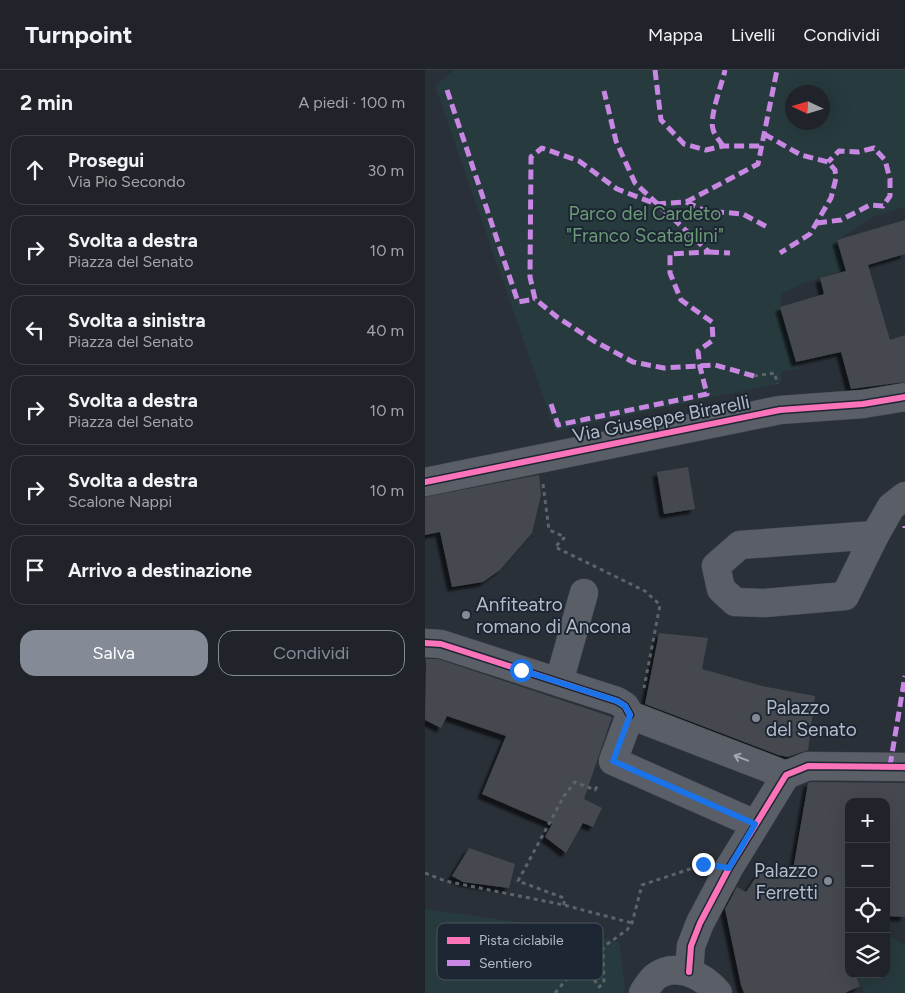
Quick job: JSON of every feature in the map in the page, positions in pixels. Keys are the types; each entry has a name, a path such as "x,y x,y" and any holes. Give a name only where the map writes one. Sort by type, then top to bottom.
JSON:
{"street":[{"name":"Via Giuseppe Birarelli","path":"425,482 780,410 863,404 905,397"},
{"path":"905,496 891,507 875,535 845,596 765,602 735,602 721,589 716,566 740,545 875,535 905,526"},
{"path":"559,682 584,593"},
{"path":"425,643 441,644 617,701 625,706 630,715 797,771 890,766 905,768"},
{"path":"630,715 613,761 755,824"},
{"path":"689,972 691,946 700,923 729,868 755,824 797,771"},
{"path":"643,993 655,978 663,973 672,971 689,972 702,978 719,993"}],"path":[{"path":"753,376 775,372"},
{"path":"544,489 549,530 565,537 555,547 645,591 660,605 640,710 630,715"},
{"path":"564,904 564,898 518,881 564,796 575,782 595,790 613,761"},
{"path":"594,980 599,987 604,983 603,947 627,930 632,923 642,885 703,864 729,868"},
{"path":"425,873 445,881 564,904 632,923"},
{"path":"555,993 566,980"}],"green space":[{"name":"Parco del Cardeto \"Franco Scataglini\"","path":"454,70 905,70 905,207 875,216 837,240 846,269 801,284 782,294 780,307 799,369 782,372 781,383 555,431 435,86"},
{"path":"425,909 527,923 437,923 437,980 603,980 603,939 619,942 625,990 623,993 425,993"},
{"path":"890,936 905,945 905,993 865,993 857,978 890,978"}],"building":[{"path":"905,220 905,254 868,265 890,340 905,335 905,382 851,389 841,352 796,362 780,307 824,294 820,278 846,271 837,240"},
{"path":"688,467 695,509 664,514 657,472"},
{"path":"539,475 541,495 532,533 500,570 483,582 452,587 440,532 425,535 425,497"},
{"name":"Palazzo del Senato","path":"659,633 708,638 702,669 762,686 815,696 808,750 788,757 778,755 645,704"},
{"path":"426,659 438,659 612,717 584,799 602,808 593,827 583,823 566,853 545,837 552,824 482,794 506,736 447,716 441,728 425,720"},
{"path":"808,783 905,783 905,917 890,916 890,798 845,798 845,978 857,978 860,986 845,993 744,993 725,909 737,887 746,892 758,874 777,867 793,870"},
{"path":"469,848 515,864 509,888 463,882 452,876"}],"marked path":[{"path":"655,70 661,120 684,144 706,150 723,146 762,146"},
{"path":"723,146 712,124 714,109 725,70"},
{"path":"754,376 715,365 664,368 633,362 594,341 557,317 535,299 530,277 531,157 542,148 579,161 617,189 656,204 686,202 758,164 777,70"},
{"path":"447,90 518,302 535,299"},
{"path":"551,404 558,425 707,394 698,351 713,340 712,322 681,300 670,273 670,254 709,252 635,183 616,141 604,91"},
{"path":"764,134 801,155 828,162 835,170 836,178 831,198 810,234 780,253"},
{"path":"817,223 841,220 870,205 883,206 890,196 890,179 885,160 874,148 858,152 839,151 828,162"},
{"path":"686,202 706,211 743,214 769,228"},
{"path":"709,252 730,253"},
{"path":"890,766 905,676"}],"cycle path":[{"path":"425,482 780,410 863,404 905,397"},
{"path":"425,643 441,644 617,701 625,706 630,715"},
{"path":"689,972 691,946 700,923 729,868 786,775 808,766 905,767"}],"place":[{"name":"Anfiteatro romano di Ancona","path":"466,615"},
{"name":"Palazzo del Senato","path":"756,718"},
{"name":"Palazzo Ferretti","path":"828,881"}],"route":[{"path":"521,670 617,701 625,706 630,715 613,761 755,824 729,868 703,864"}]}
